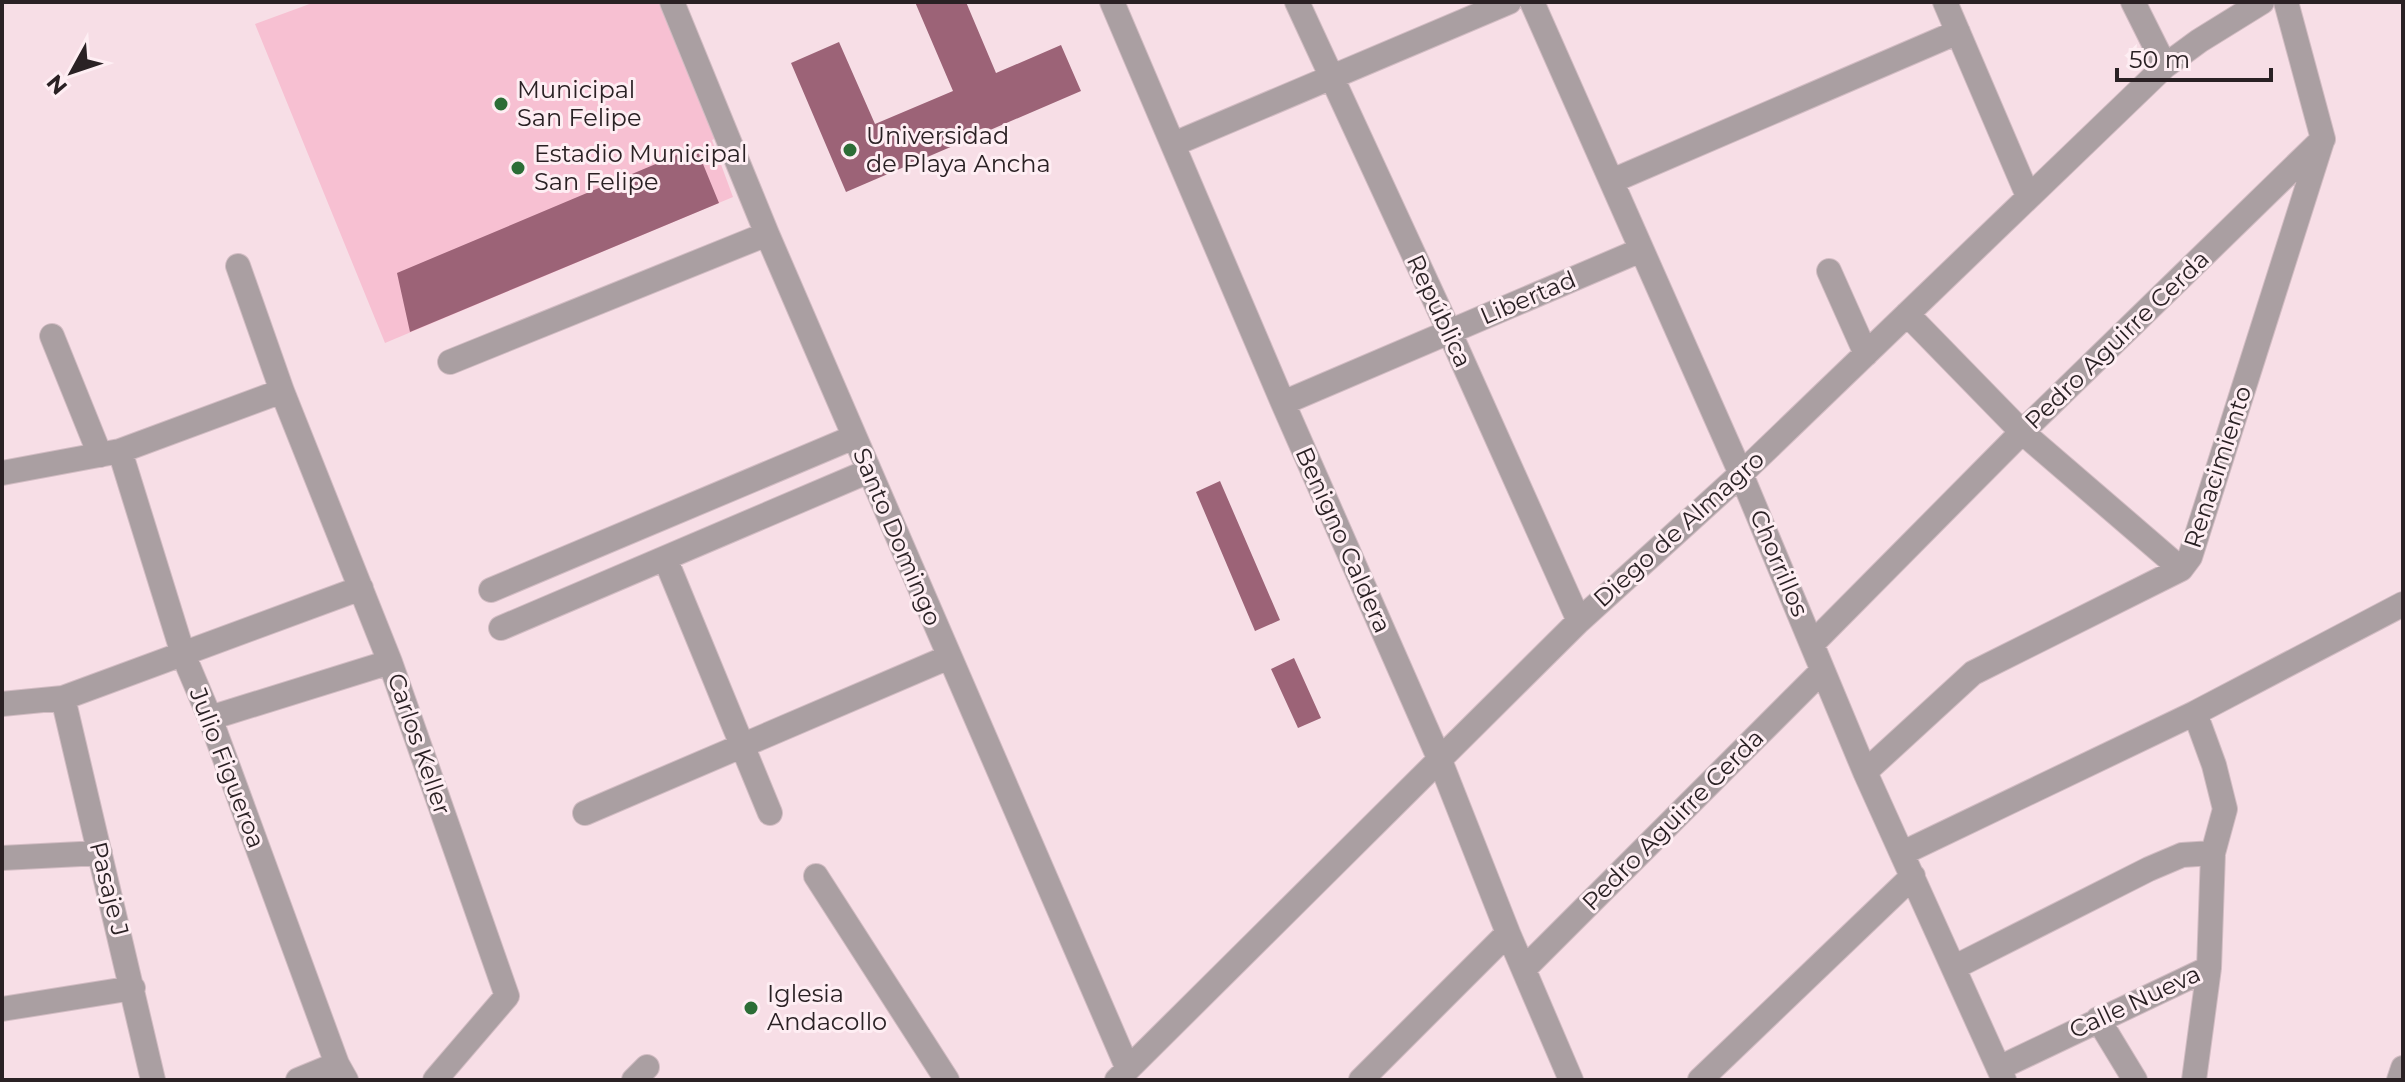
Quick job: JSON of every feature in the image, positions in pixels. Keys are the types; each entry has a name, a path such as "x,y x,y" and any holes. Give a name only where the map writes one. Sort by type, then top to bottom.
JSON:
{"street":[{"name":"Santo Domingo","path":"672,2 1122,1074"},
{"name":"Benigno Caldera","path":"1112,2 1439,758 1508,933 1571,1080"},
{"name":"República","path":"1297,2 1579,621"},
{"path":"1174,144 1509,2"},
{"name":"Chorrillos","path":"1532,2 1741,474 1865,772 2002,1074"},
{"path":"1945,2 2028,196"},
{"path":"2133,2 2165,66"},
{"name":"Diego de Almagro","path":"1122,1074 1579,621 1741,474 2165,66 2262,2"},
{"path":"2286,2 2323,139"},
{"path":"1612,181 1958,32"},
{"name":"Pedro Aguirre Cerda","path":"1813,643 2022,432 2323,139"},
{"name":"Renacimiento","path":"1865,772 1973,673 2181,569 2190,557 2323,139"},
{"path":"450,362 767,234"},
{"name":"Libertad","path":"1283,403 1641,250"},
{"name":"Carlos Keller","path":"238,266 282,391 390,662 507,996 435,1080"},
{"path":"1829,271 1866,354"},
{"path":"1907,314 2022,432 2181,569"},
{"name":"Julio Figueroa","path":"52,336 110,453 342,1072"},
{"path":"2,473 110,453 282,391"},
{"path":"491,590 854,437"},
{"path":"501,628 869,471"},
{"path":"665,558 770,813"},
{"path":"2,704 63,698 361,588"},
{"path":"1700,1080 1908,865 2403,604"},
{"path":"585,813 949,657"},
{"path":"210,718 390,662"},
{"name":"Pedro Aguirre Cerda","path":"1524,969 1822,671"},
{"name":"Pasaje J","path":"63,698 153,1080"},
{"name":"Calle Nueva","path":"2002,1074 2098,1019 2209,968 2213,853 2225,809 2214,765 2195,713"},
{"path":"2,858 100,853"},
{"path":"1955,967 2160,864 2182,855 2213,853"},
{"path":"816,876 947,1080"},
{"path":"1371,1077 1508,933"},
{"path":"2194,1080 2209,968"},
{"path":"2,1009 133,988"},
{"path":"2098,1019 2135,1080"},
{"path":"2399,1080 2403,1068"},
{"path":"298,1080 342,1072"}],"shaded area":[{"name":"Municipal San Felipe","path":"315,2 669,2 724,135 712,140 733,197 385,343 255,24"}],"building":[{"path":"915,2 966,2 996,73 1061,45 1081,91 846,192 791,63 839,42 875,124 953,91"},
{"path":"696,147 719,203 410,332 397,273"},
{"path":"1220,481 1280,620 1255,631 1196,492"},
{"path":"1294,658 1321,718 1298,728 1271,669"}],"place":[{"name":"Municipal San Felipe","path":"501,104"},
{"name":"Universidad de Playa Ancha","path":"850,150"},
{"name":"Estadio Municipal San Felipe","path":"518,168"},
{"name":"Iglesia Andacollo","path":"751,1008"}]}
